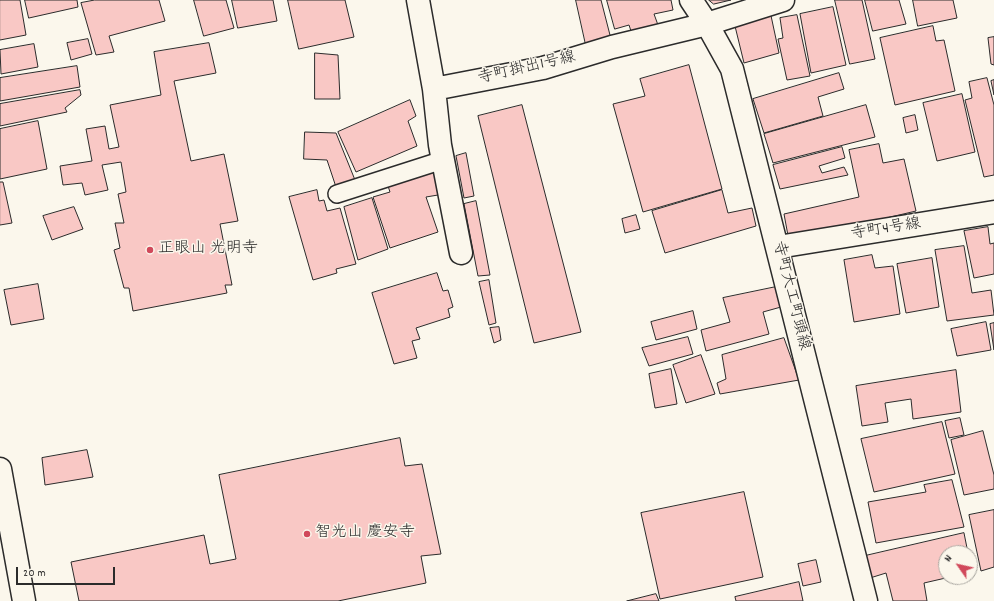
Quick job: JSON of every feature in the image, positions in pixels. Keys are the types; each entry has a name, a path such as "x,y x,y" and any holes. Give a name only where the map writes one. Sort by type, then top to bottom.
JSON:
{"street":[{"path":"418,0 434,90 443,160 461,253"},
{"name":"寺町大工町頭線","path":"691,0 707,24 732,69 866,601"},
{"name":"寺町掛出1号線","path":"434,90 543,68 612,47 707,24 783,0"},
{"name":"寺町4号線","path":"778,247 994,212"},
{"path":"0,469 24,601"}],"lane":[{"path":"337,194 443,160"}],"building":[{"path":"0,0 20,0 26,35 0,40"},
{"path":"25,0 77,0 78,7 29,18"},
{"path":"95,0 159,0 165,21 109,36 114,52 96,55 81,3"},
{"path":"194,0 226,0 234,28 204,36"},
{"path":"232,0 273,0 277,21 238,28"},
{"path":"288,0 345,0 354,37 299,49"},
{"path":"576,0 601,0 611,39 586,45"},
{"path":"607,0 671,0 673,10 654,14 658,25 631,31 629,25 615,29"},
{"path":"709,0 731,0 714,4"},
{"path":"835,0 862,0 875,59 850,64"},
{"path":"865,0 899,0 906,24 873,31"},
{"path":"913,0 953,0 957,18 918,26"},
{"path":"833,7 846,65 811,73 800,14"},
{"path":"770,11 779,53 744,63 734,22"},
{"path":"797,15 810,76 787,80 778,39 783,38 780,18"},
{"path":"933,26 936,41 944,40 955,91 895,105 880,38"},
{"path":"994,37 994,65 991,64 988,38"},
{"path":"88,39 92,54 71,60 67,43"},
{"path":"209,43 216,73 174,81 191,161 224,154 238,221 220,224 232,285 225,285 227,293 133,311 129,288 124,288 114,250 120,248 115,223 124,223 118,194 126,192 121,162 102,165 108,190 85,195 82,183 63,185 60,166 92,161 86,129 105,126 109,149 119,147 110,105 161,95 154,52"},
{"path":"34,44 38,67 1,74 0,50"},
{"path":"315,53 338,55 340,99 315,99"},
{"path":"689,65 722,189 643,212 613,104 645,96 640,79"},
{"path":"77,66 80,87 0,101 0,78"},
{"path":"839,73 844,89 818,97 823,116 764,133 753,99"},
{"path":"987,78 994,105 994,175 984,177 965,100 972,98 969,82"},
{"path":"994,80 994,95 991,81"},
{"path":"80,90 81,95 65,108 67,112 0,126 0,104"},
{"path":"962,94 975,152 937,161 923,103"},
{"path":"410,100 416,116 408,121 417,146 356,172 338,132"},
{"path":"522,105 581,332 534,343 478,116"},
{"path":"866,105 875,137 773,163 764,134"},
{"path":"915,115 918,130 906,133 903,118"},
{"path":"38,121 47,169 0,179 0,129"},
{"path":"305,132 336,133 355,180 336,187 327,160 304,159"},
{"path":"879,144 883,163 904,159 916,211 789,241 784,214 859,197 849,150"},
{"path":"842,147 845,158 819,166 822,173 844,167 848,175 780,189 773,165"},
{"path":"466,153 474,196 464,198 456,156"},
{"path":"434,172 438,195 426,197 438,232 390,248 373,197 390,192 387,183"},
{"path":"0,182 3,182 12,223 0,225"},
{"path":"317,190 319,201 324,200 327,211 340,208 356,264 336,269 337,273 313,280 289,197"},
{"path":"722,190 728,213 752,208 756,226 665,253 652,211"},
{"path":"372,198 388,249 358,260 344,207"},
{"path":"476,201 490,275 478,276 464,204"},
{"path":"74,207 83,229 52,240 43,216"},
{"path":"636,215 640,229 625,233 622,219"},
{"path":"988,227 990,244 994,243 994,274 974,278 964,231"},
{"path":"964,246 972,293 991,290 994,315 947,321 935,250"},
{"path":"872,255 875,268 893,266 900,314 854,322 844,260"},
{"path":"932,258 939,307 906,313 897,264"},
{"path":"437,273 443,291 448,290 453,307 448,309 450,317 416,328 420,339 412,341 417,358 394,364 372,293"},
{"path":"489,280 496,323 489,325 479,282"},
{"path":"38,284 44,319 11,325 4,290"},
{"path":"776,287 781,307 763,312 769,334 706,351 701,330 730,322 723,298"},
{"path":"693,311 697,329 656,340 651,322"},
{"path":"986,322 991,350 957,356 951,329"},
{"path":"994,323 994,350 990,324"},
{"path":"499,327 501,340 494,343 490,328"},
{"path":"688,337 693,354 649,366 642,348"},
{"path":"784,338 799,380 720,394 717,383 726,379 722,355"},
{"path":"701,355 715,394 686,403 673,365"},
{"path":"671,369 677,404 655,408 649,374"},
{"path":"956,370 961,412 913,419 911,399 885,403 888,422 862,426 856,386"},
{"path":"960,418 964,435 949,438 945,421"},
{"path":"942,422 955,474 874,492 861,439"},
{"path":"983,431 994,475 994,489 964,495 951,440"},
{"path":"400,438 405,466 422,464 441,554 421,556 426,583 338,601 79,601 71,562 204,535 210,564 236,559 219,475"},
{"path":"87,450 93,477 45,485 42,458"},
{"path":"952,480 964,527 876,543 868,502 926,492 924,485"},
{"path":"744,492 763,577 660,599 641,513"},
{"path":"994,510 994,567 981,571 978,557 978,545 975,545 969,515"},
{"path":"964,533 966,545 938,545 938,580 924,583 927,601 893,601 886,573 870,578 865,556"},
{"path":"816,560 821,582 803,586 798,564"},
{"path":"799,582 803,601 736,601 735,597"},
{"path":"656,594 659,601 627,601"}],"place":[{"name":"正眼山 光明寺","path":"150,250"},
{"name":"智光山 慶安寺","path":"307,534"}]}
